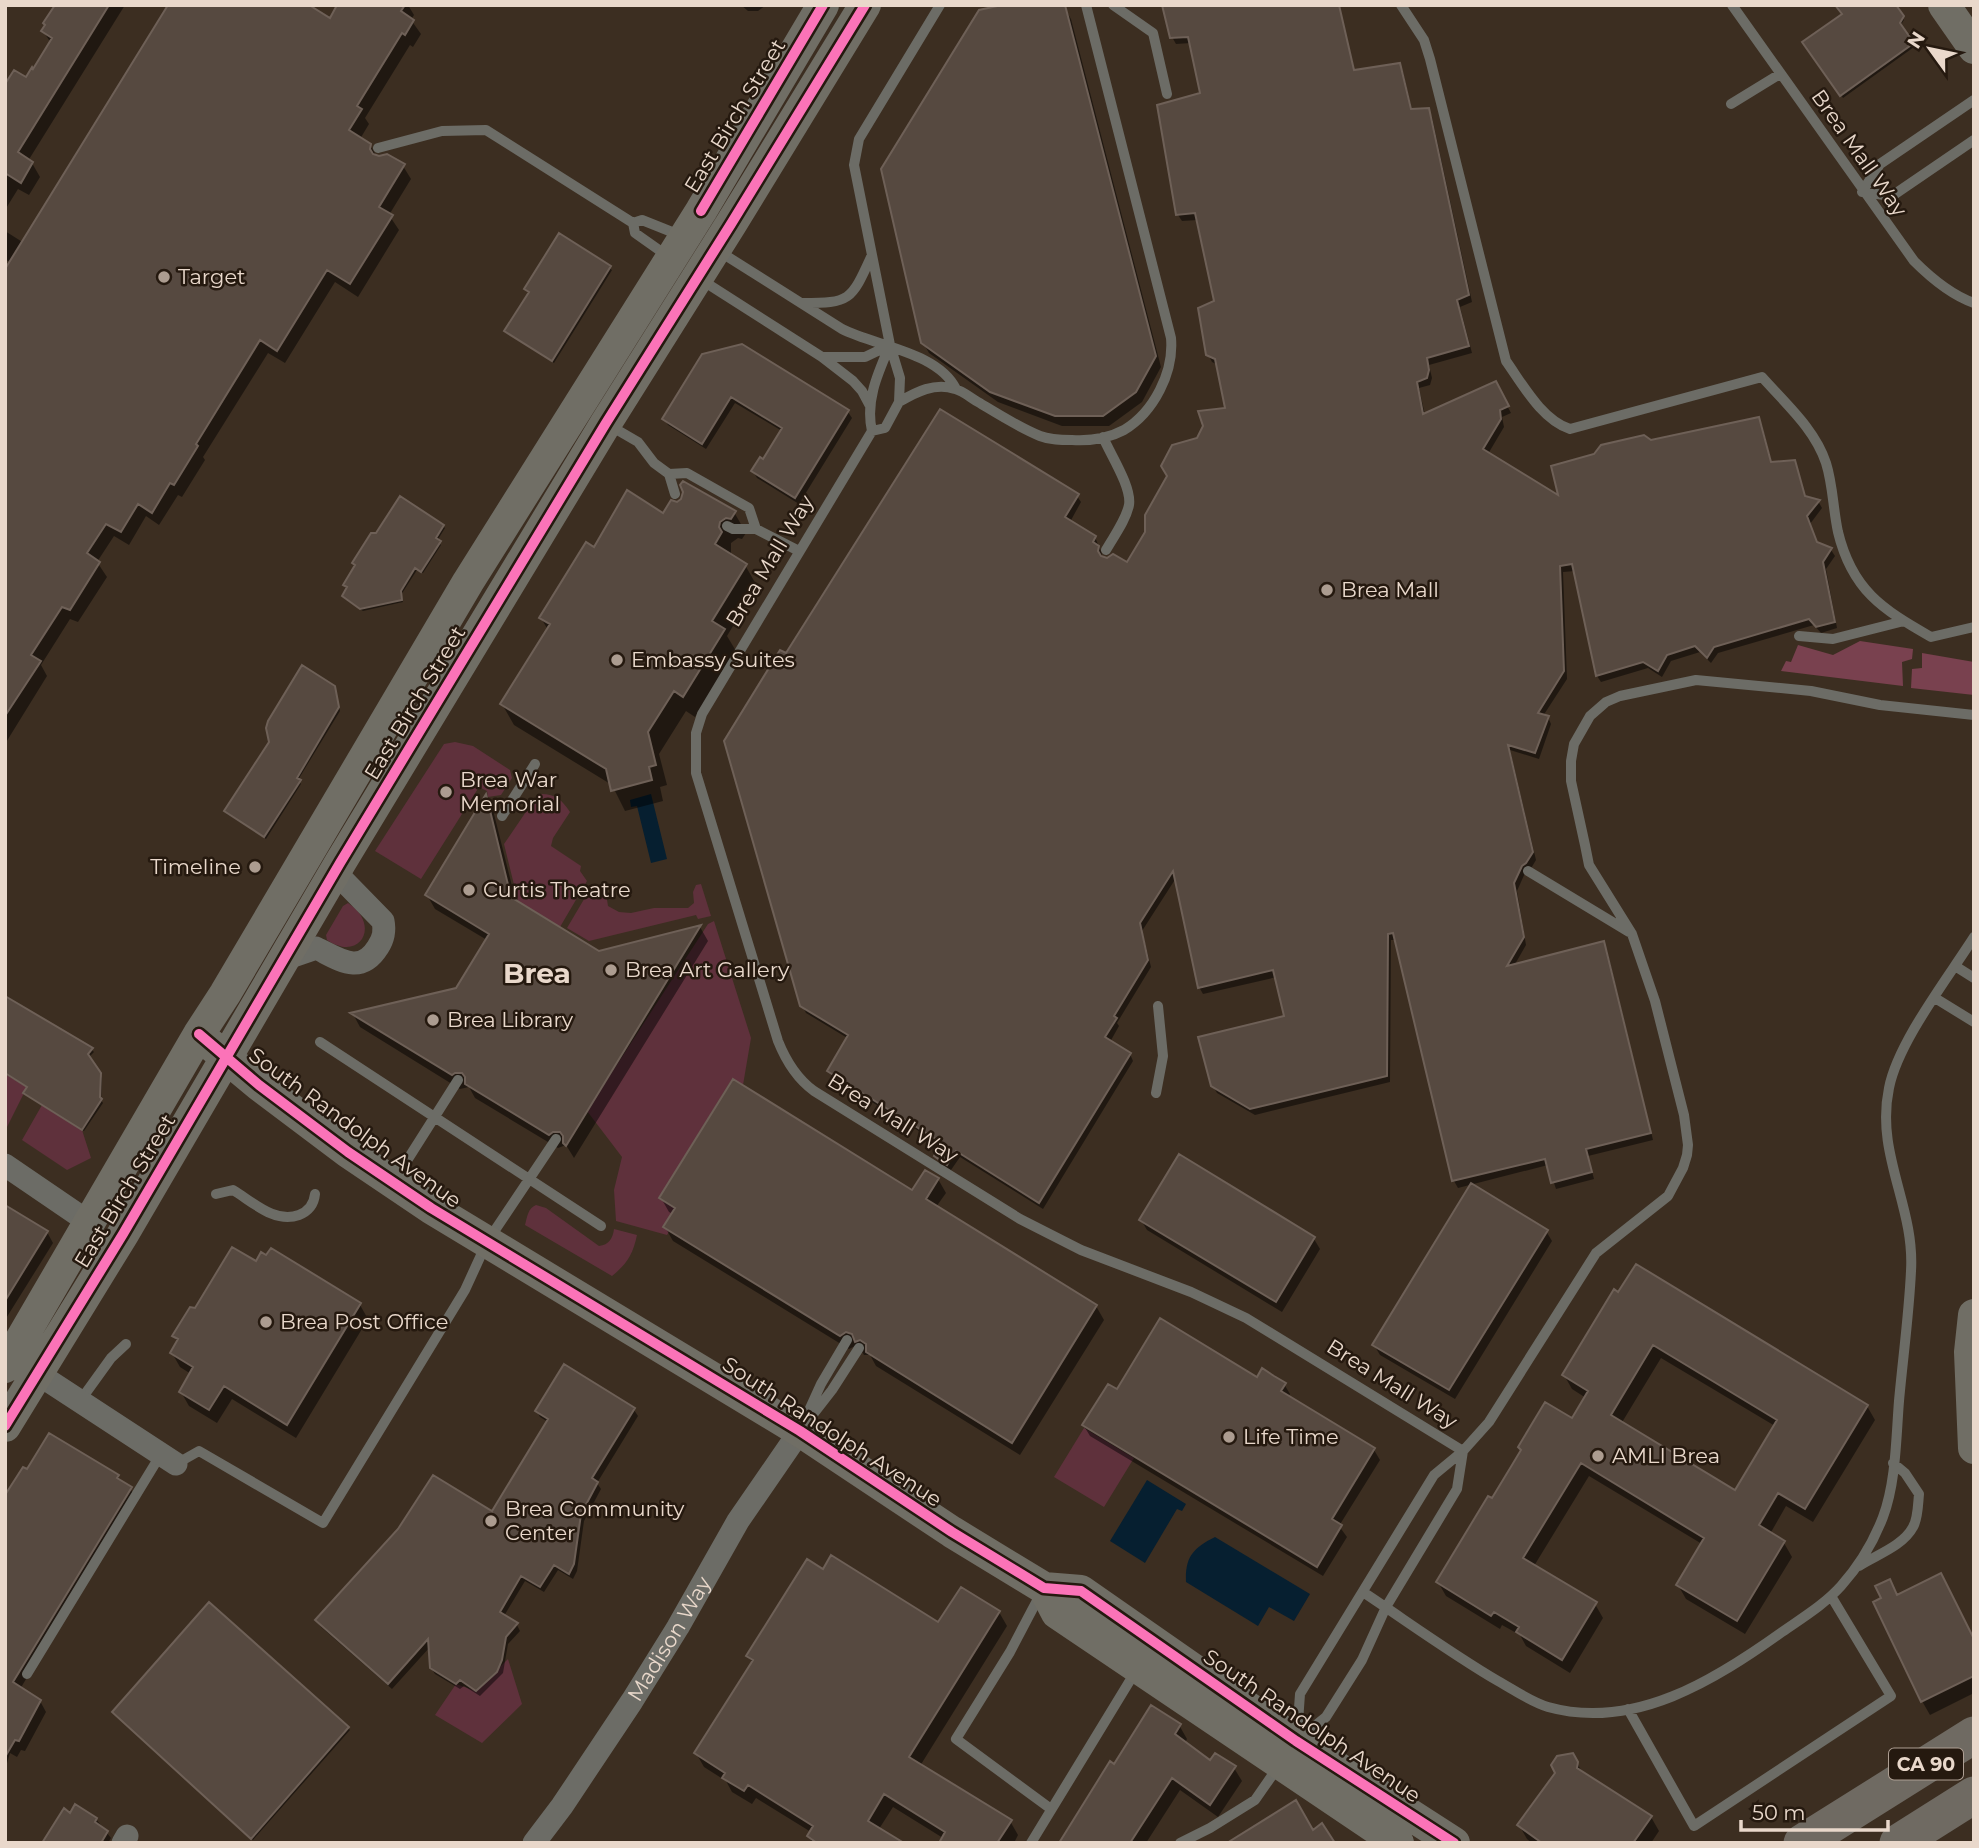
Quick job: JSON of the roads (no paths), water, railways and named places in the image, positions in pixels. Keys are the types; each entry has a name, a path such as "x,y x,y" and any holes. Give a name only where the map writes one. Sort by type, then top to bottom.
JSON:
{"main road":[{"name":"CA 90","path":"1802,1843 1974,1735"},
{"name":"CA 90","path":"1898,1843 1974,1795"}],"street":[{"name":"East Birch Street","path":"5,1426 123,1234 340,863 606,423 824,5"},
{"name":"East Birch Street","path":"8,1362 468,582 865,5"},
{"path":"1944,5 1974,48"},
{"path":"284,959 316,948 346,963 357,964 374,954 385,931 383,921 341,878 340,863"},
{"name":"South Randolph Avenue","path":"199,1034 259,1085 393,1183 800,1431 952,1532 1044,1588 1081,1591 1289,1752 1390,1841"},
{"path":"5,1166 90,1223"},
{"path":"1974,1315 1970,1352 1974,1447"},
{"path":"8,1362 38,1373 169,1459"},
{"name":"Madison Way","path":"534,1843 625,1711 678,1627 738,1521 800,1431"},
{"name":"South Randolph Avenue","path":"1044,1588 1058,1613 1138,1667 1454,1843"}],"lane":[{"path":"940,5 859,139 854,165 890,345 900,377 900,402 923,390 939,387 956,389 1042,437 1079,441 1123,430 1146,411 1166,377 1172,356 1171,338 1086,5"},
{"path":"1113,5 1153,33 1167,93"},
{"path":"1401,5 1424,40 1430,59 1506,361 1551,419 1570,429 1762,377 1802,422 1826,463 1839,532 1858,583 1880,604 1931,637 1974,627"},
{"name":"Brea Mall Way","path":"1732,5 1914,261 1932,279 1974,303"},
{"path":"1731,104 1780,74"},
{"path":"1974,100 1880,164 1863,192 1892,196 1974,140"},
{"path":"378,148 442,131 486,130 633,223 635,233 802,303 857,337 890,345 940,370 952,380 956,389"},
{"path":"633,223 642,220 692,256 853,381 870,406"},
{"path":"802,303 836,303 848,298 857,288 871,257"},
{"path":"822,357 865,357 890,345"},
{"path":"872,431 870,406 877,376 890,345"},
{"name":"Brea Mall Way","path":"900,402 885,428 872,431 702,714 696,733 696,773 778,1041 797,1077 814,1091 1020,1219 1082,1250 1191,1292 1245,1318 1463,1451 1434,1475 1300,1694 1289,1752"},
{"path":"606,423 638,442 654,463 669,474 674,494"},
{"path":"1103,437 1128,489 1129,499 1129,508 1106,550"},
{"path":"669,474 687,472 749,508 756,529"},
{"path":"727,526 733,530 756,529 799,551"},
{"path":"1799,636 1833,639 1904,621"},
{"path":"1180,1843 1255,1800 1289,1752 1326,1717 1362,1660 1386,1607 1457,1489 1463,1451 1489,1422 1596,1253 1658,1206 1668,1196 1683,1168 1688,1145 1684,1115 1655,1001 1632,934 1589,865 1572,781 1574,744 1590,716 1606,702 1620,696 1696,681 1811,691 1880,705 1974,715"},
{"path":"502,816 535,764"},
{"path":"1528,871 1632,934"},
{"path":"1363,1592 1483,1672 1546,1706 1587,1713 1645,1706 1697,1687 1763,1645 1831,1596 1857,1567 1872,1541 1884,1514 1893,1463 1912,1255 1905,1208 1891,1166 1885,1122 1888,1088 1906,1044 1974,937"},
{"path":"1955,967 1974,978"},
{"path":"1935,998 1974,1022"},
{"path":"1156,1093 1163,1056 1158,1006"},
{"path":"320,1042 601,1226"},
{"path":"393,1183 458,1080"},
{"path":"27,1674 169,1459 199,1451 323,1523 465,1290 487,1242 556,1139"},
{"path":"216,1194 233,1190 280,1217 306,1212 314,1202 315,1194"},
{"path":"800,1431 821,1384 847,1340"},
{"path":"80,1401 111,1358 126,1344"},
{"path":"800,1431 832,1390 859,1348"},
{"path":"1857,1567 1894,1547 1913,1527 1919,1494 1905,1473 1893,1463"},
{"path":"1044,1588 1010,1652 956,1739 1051,1809"},
{"path":"1628,1709 1694,1826 1891,1696 1831,1596"},
{"path":"1031,1843 1138,1667"}],"water":[{"path":"651,794 667,859 651,863 637,806 631,807 630,800"},
{"path":"1147,1480 1186,1504 1182,1511 1177,1509 1145,1563 1110,1541"},
{"path":"1215,1537 1310,1594 1294,1621 1269,1607 1258,1626 1186,1582 1187,1566 1192,1554"}],"place":[{"name":"Target","path":"164,277"},
{"name":"Brea Mall","path":"1327,590"},
{"name":"Embassy Suites","path":"617,660"},
{"name":"Brea War Memorial","path":"446,792"},
{"name":"Timeline","path":"255,867"},
{"name":"Curtis Theatre","path":"469,890"},
{"name":"Brea Art Gallery","path":"611,970"},
{"name":"Brea Library","path":"433,1020"},
{"name":"Brea Post Office","path":"266,1322"},
{"name":"Life Time","path":"1229,1437"},
{"name":"AMLI Brea","path":"1598,1456"},
{"name":"Brea Community Center","path":"491,1521"}],"district":[{"name":"Brea","path":"537,973"}]}
